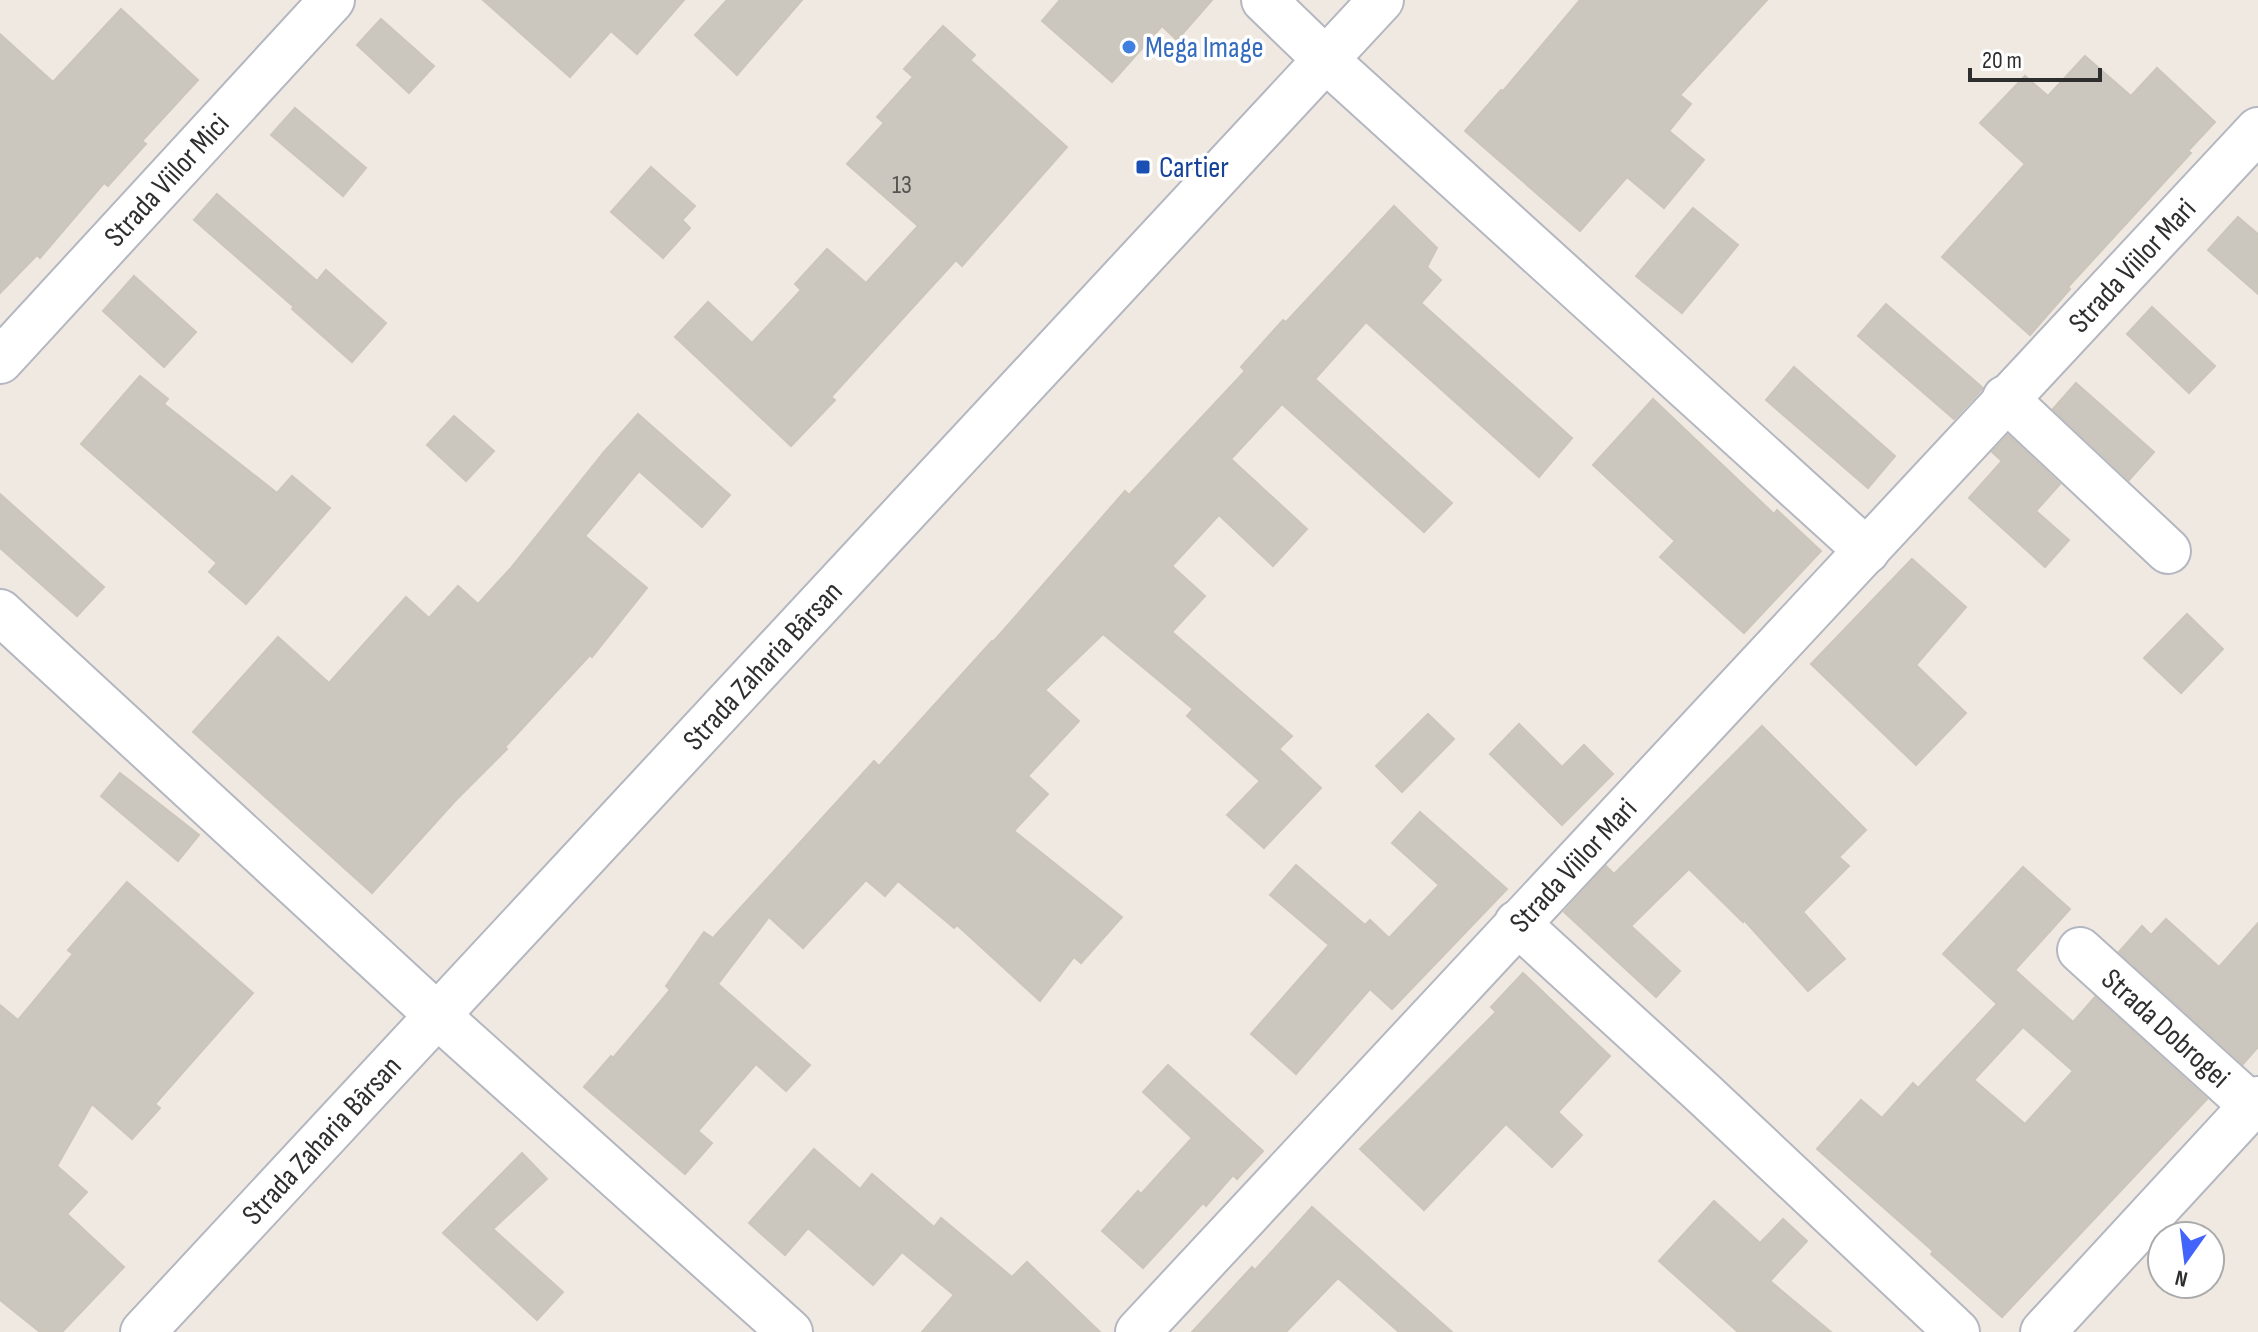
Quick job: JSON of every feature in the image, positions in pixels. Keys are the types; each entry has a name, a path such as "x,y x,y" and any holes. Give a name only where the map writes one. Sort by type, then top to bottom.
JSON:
{"street":[{"name":"Strada Viilor Mici","path":"0,361 332,0"},
{"path":"1264,0 1326,60 1867,551"},
{"name":"Strada Zaharia Bârsan","path":"143,1332 1381,0"},
{"name":"Strada Viilor Mari","path":"1138,1332 1867,551 2005,398 2258,130"},
{"path":"2005,398 2168,551"},
{"path":"0,612 438,1016 790,1332"},
{"path":"1517,923 1957,1332"},
{"name":"Strada Dobrogei","path":"2043,1332 2255,1102 2080,950"}],"building":[{"path":"483,0 684,0 637,54 611,31 570,77"},
{"path":"727,0 802,0 737,75 695,35"},
{"path":"1060,0 1212,0 1177,40 1162,26 1112,82 1042,21"},
{"path":"1580,0 1767,0 1680,95 1691,104 1669,131 1704,160 1664,208 1627,177 1580,231 1465,131"},
{"path":"121,9 198,80 142,141 146,144 108,186 104,183 40,258 37,255 0,293 0,34 53,82"},
{"path":"381,19 434,66 409,93 357,45"},
{"path":"943,26 975,55 970,60 1067,147 962,266 956,260 831,397 835,400 791,446 675,337 708,302 752,343 801,290 795,284 827,249 866,283 918,226 847,164 884,123 877,117 913,77 904,69"},
{"path":"2085,56 2131,96 2157,68 2215,122 2188,151 2191,153 2068,287 2070,289 2030,335 1942,257 2025,164 1980,123 2025,76 2048,96"},
{"path":"295,108 366,168 343,196 271,135"},
{"path":"651,167 695,206 682,220 690,228 663,258 611,212"},
{"path":"217,194 317,281 326,270 386,323 352,362 194,220"},
{"path":"1394,206 1437,248 1427,267 1441,280 1421,303 1572,438 1539,477 1366,322 1315,379 1452,503 1424,532 1282,404 1231,459 1307,529 1273,566 1219,515 1172,566 1205,596 1172,632 1292,736 1279,749 1321,788 1264,848 1227,815 1260,781 1187,716 1193,709 1103,634 1045,690 1079,721 1028,776 1048,794 1014,831 1122,917 1081,963 1074,957 1040,1001 957,925 954,928 898,881 885,896 866,880 803,948 769,917 718,984 810,1065 786,1091 756,1064 698,1131 712,1143 685,1174 584,1087 611,1056 613,1058 670,990 666,986 704,932 713,938 874,761 879,766 1125,491 1129,495 1245,371 1241,367 1283,320 1286,322"},
{"path":"1693,208 1738,245 1682,313 1636,276"},
{"path":"2238,217 2258,234 2258,294 2208,250"},
{"path":"134,276 196,332 164,367 103,311"},
{"path":"1886,304 1983,388 1954,419 1858,336"},
{"path":"2152,307 2215,366 2189,393 2127,334"},
{"path":"1794,367 1895,456 1868,488 1766,400"},
{"path":"140,376 168,399 164,404 277,493 292,476 330,508 246,604 209,572 217,563 81,444"},
{"path":"2076,383 2154,452 2129,480 2053,409"},
{"path":"1653,399 1774,514 1777,510 1821,551 1744,633 1660,557 1675,541 1593,465"},
{"path":"638,414 730,495 702,527 639,471 585,536 647,588 592,657 590,655 372,893 193,732 278,637 329,683 406,597 429,618 458,586 478,604"},
{"path":"454,416 494,451 466,481 427,445"},
{"path":"2008,435 2060,484 2036,511 2069,540 2045,567 1969,498 2002,461 1992,452"},
{"path":"0,494 104,587 77,616 0,548"},
{"path":"1912,559 1966,607 1916,665 1966,713 1916,765 1811,664"},
{"path":"2187,614 2223,649 2181,693 2144,658"},
{"path":"1428,714 1454,739 1402,792 1376,766"},
{"path":"1519,724 1562,767 1584,745 1613,774 1562,825 1490,754"},
{"path":"1762,726 1866,830 1839,857 1849,866 1803,912 1845,959 1808,991 1744,920 1689,869 1631,926 1680,971 1656,997 1564,912 1606,866 1614,874"},
{"path":"120,773 199,835 178,861 101,796"},
{"path":"1420,812 1507,889 1392,1009 1370,989 1296,1074 1251,1034 1329,945 1270,895 1296,865 1365,925 1370,920 1389,938 1439,885 1392,843"},
{"path":"2023,867 2070,909 2015,970 2073,1022 2095,997 2207,1099 2002,1317 1931,1254 1933,1251 1817,1149 1861,1100 1882,1118 1913,1083 1918,1088 1997,1004 1943,954","holes":["2023,1027 2073,1071 2025,1124 1974,1080"]},
{"path":"127,882 253,993 155,1104 160,1108 132,1139 92,1104 57,1166 87,1192 67,1214 124,1267 62,1332 40,1332 0,1300 0,1005 18,1020 73,954 68,950"},
{"path":"2166,919 2219,967 2258,923 2258,1047 2243,1064 2119,952 2142,926 2151,935"},
{"path":"1523,973 1610,1056 1558,1112 1582,1135 1552,1167 1506,1124 1424,1210 1360,1149 1496,1012 1491,1007"},
{"path":"1168,1065 1263,1151 1237,1179 1233,1175 1206,1206 1203,1203 1143,1268 1102,1231 1192,1138 1143,1092"},
{"path":"814,1149 860,1189 872,1174 934,1227 941,1218 1012,1277 1027,1262 1100,1332 922,1332 954,1295 902,1252 873,1285 808,1228 785,1255 749,1223"},
{"path":"522,1153 547,1179 493,1229 563,1292 537,1320 443,1233"},
{"path":"1714,1201 1760,1243 1783,1219 1807,1241 1770,1281 1831,1332 1738,1332 1659,1261"},
{"path":"1312,1207 1452,1332 1399,1332 1338,1278 1286,1332 1192,1332 1252,1267 1255,1270"}],"place":[{"name":"Mega Image","path":"1129,47"},
{"name":"Cartier","path":"1143,167"}]}
